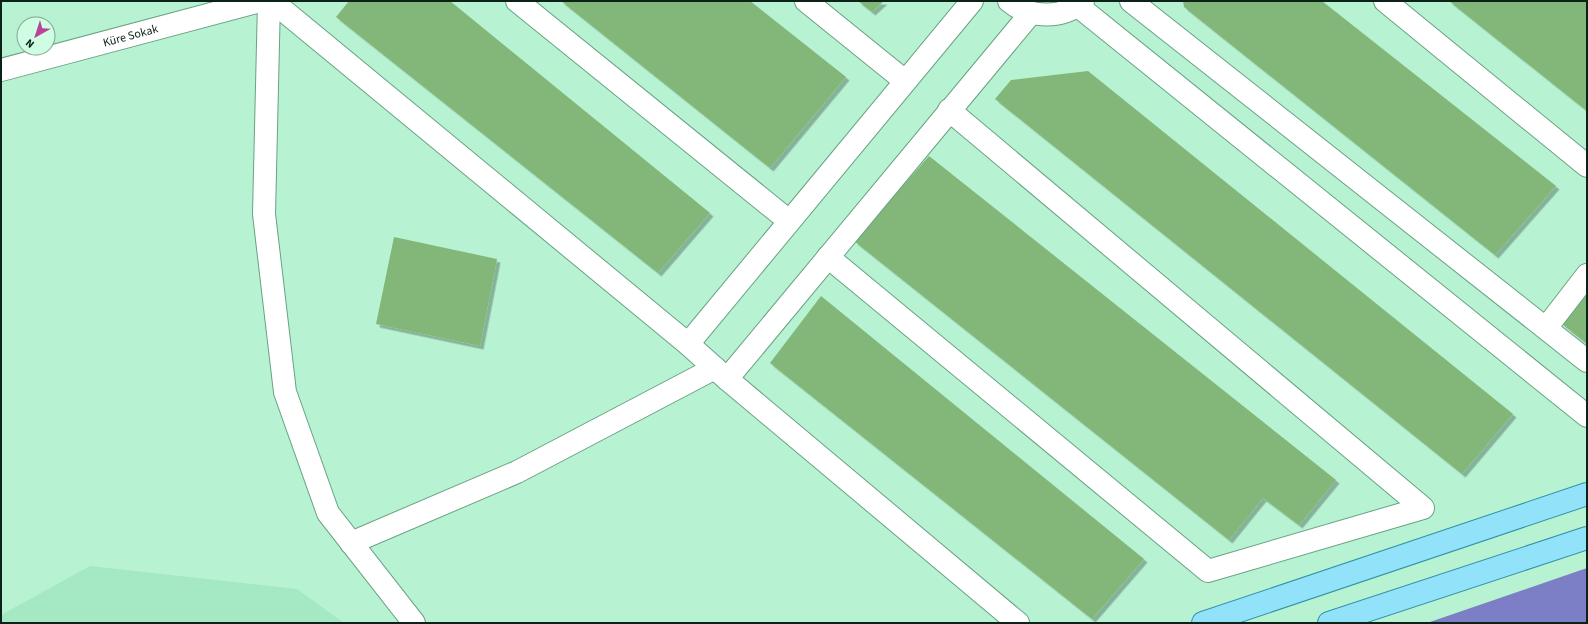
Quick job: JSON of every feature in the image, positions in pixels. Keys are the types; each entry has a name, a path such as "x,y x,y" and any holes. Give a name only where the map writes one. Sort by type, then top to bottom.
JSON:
{"main road":[{"path":"1203,623 1587,494"},
{"path":"1329,623 1587,538"}],"street":[{"name":"Küre Sokak","path":"1,70 260,1"},
{"path":"270,1 688,344 1018,623"},
{"path":"270,1 264,214 285,392 328,513 414,623"},
{"path":"517,1 789,222"},
{"path":"806,1 905,81"},
{"path":"688,344 972,1"},
{"path":"1009,1 1014,6 1031,13 1052,14 1063,13 1080,3 1587,416"},
{"path":"1131,1 1587,361"},
{"path":"1385,1 1587,166"},
{"path":"351,543 516,472 721,373 828,257 1031,13"},
{"path":"828,257 1208,571 1423,508 949,110"},
{"path":"1546,328 1587,275"}],"shaded area":[{"path":"90,566 297,589 344,623 1,623 1,615"}],"water":[{"path":"1587,568 1587,623 1427,623"}],"building":[{"path":"349,1 450,1 710,213 658,273 336,17"},
{"path":"561,1 750,1 846,77 770,168"},
{"path":"858,1 884,1 872,12"},
{"path":"1183,1 1322,1 1556,186 1495,255 1184,7"},
{"path":"1449,1 1587,1 1587,111"},
{"path":"1088,71 1513,414 1462,474 995,99 1011,80"},
{"path":"929,156 1336,480 1299,525 1263,498 1229,540 854,241"},
{"path":"394,237 497,259 480,346 376,324"},
{"path":"1587,291 1587,344 1561,323"},
{"path":"821,296 1144,559 1092,619 770,363"}]}
